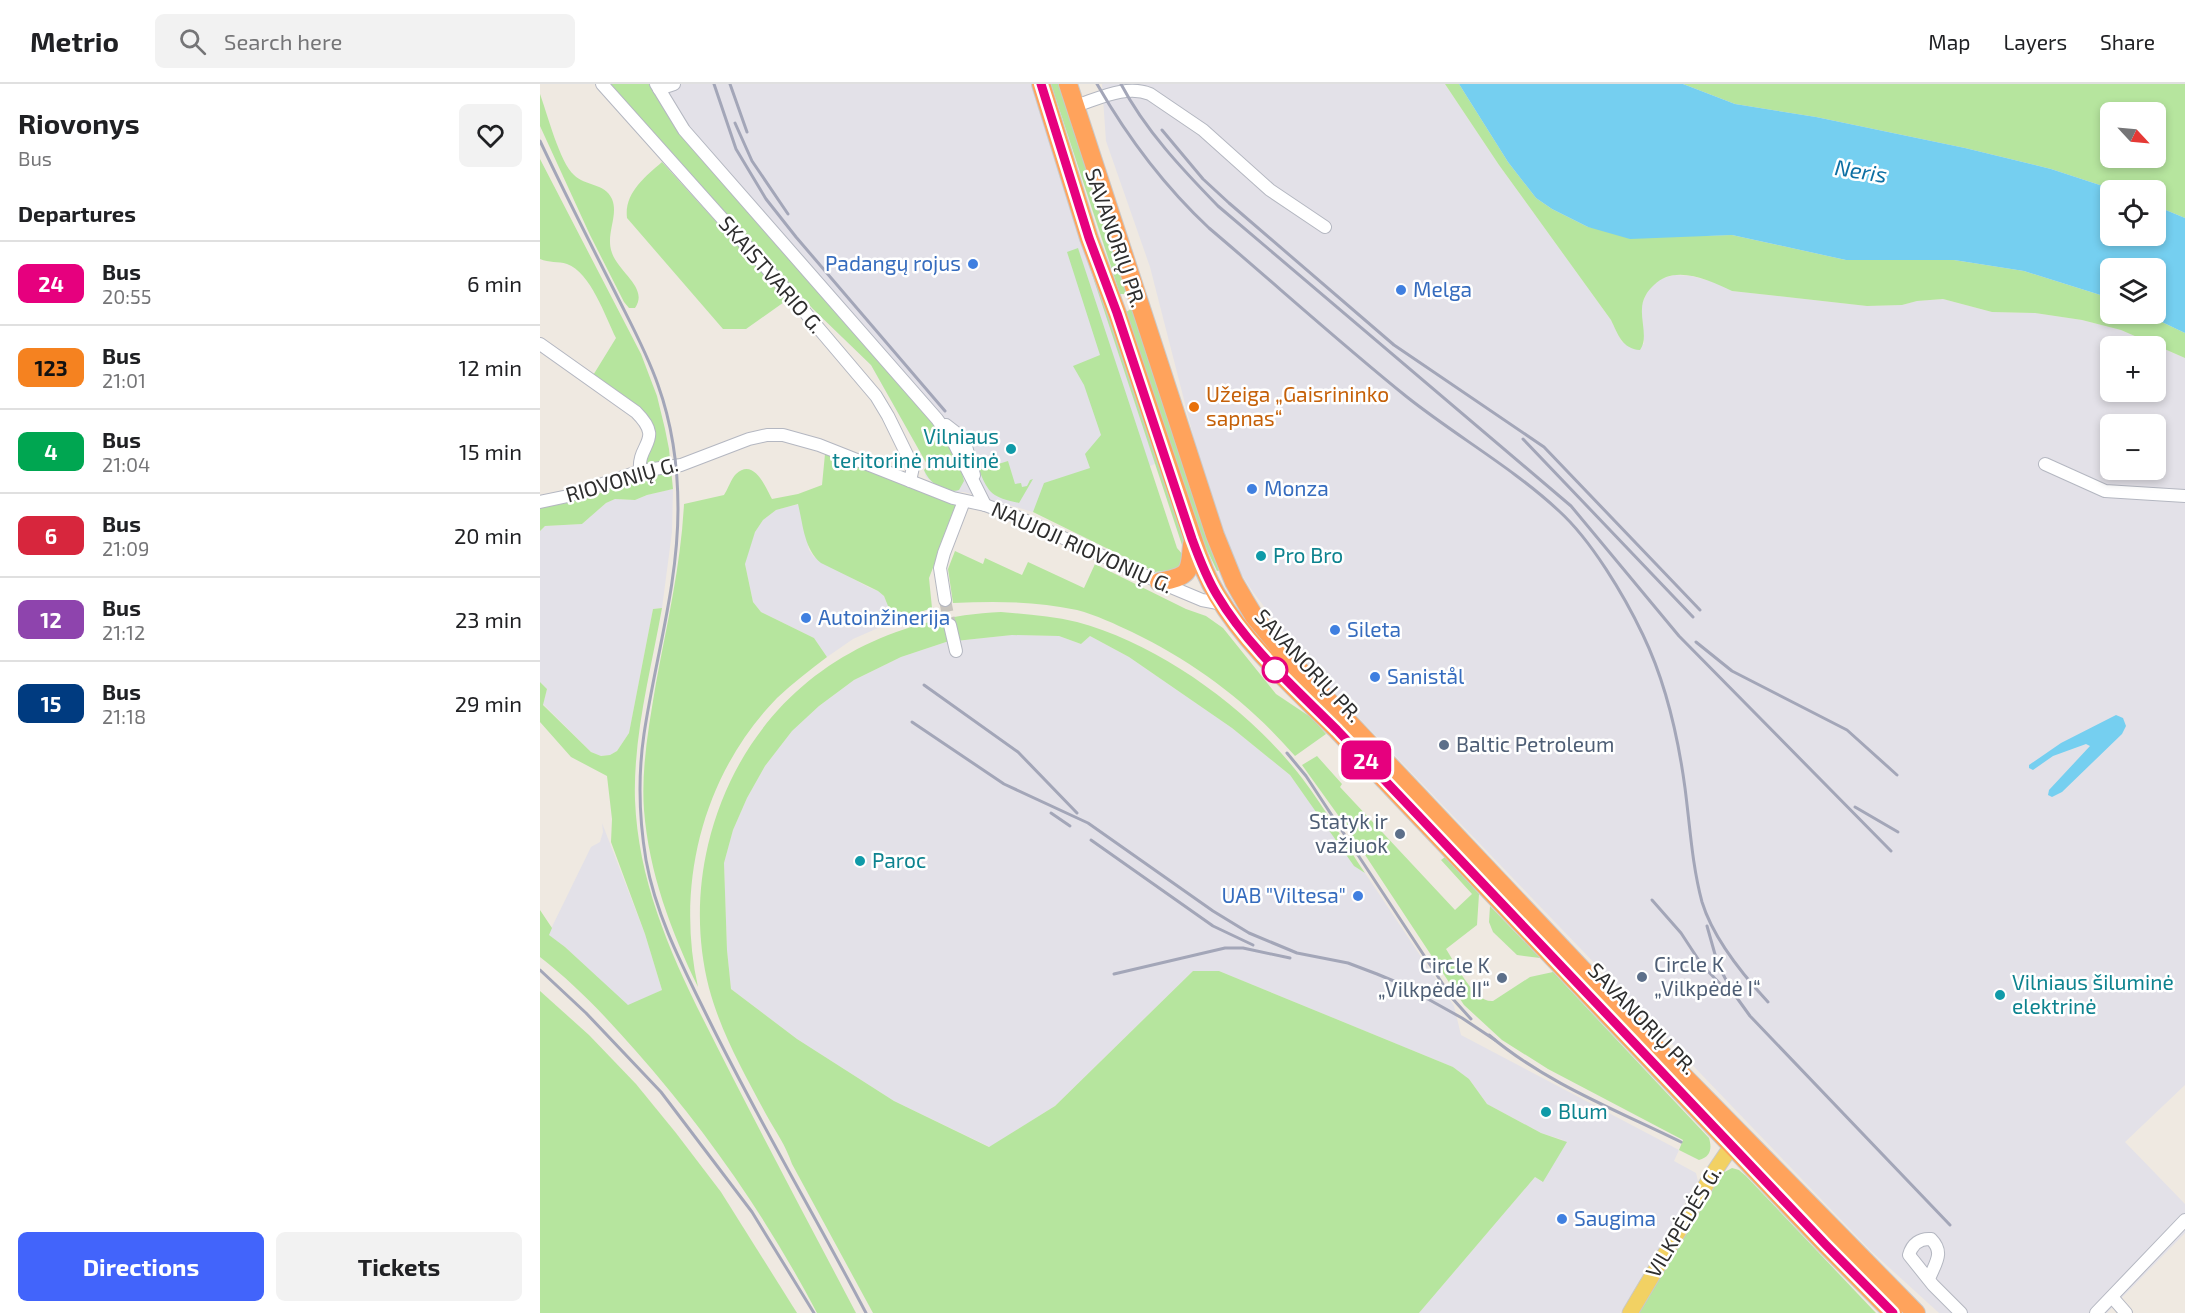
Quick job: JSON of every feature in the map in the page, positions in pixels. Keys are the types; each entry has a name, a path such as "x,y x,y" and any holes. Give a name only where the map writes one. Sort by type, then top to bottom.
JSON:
{"highway":[{"name":"SAVANORIŲ PR.","path":"1041,84 1089,238 1117,313 1192,539 1223,604 1274,669 1345,738 1736,1139 1916,1313"},
{"name":"SAVANORIŲ PR.","path":"1068,84 1215,535 1234,582 1254,616 1297,668 1647,1037 1893,1313"},
{"path":"1117,313 1121,302 1125,300 1139,302"},
{"path":"1159,582 1179,578 1187,573 1191,563 1192,539"},
{"path":"1223,604 1245,601"}],"main road":[{"name":"VILKPĖDĖS G.","path":"1630,1313 1736,1139"}],"street":[{"name":"SKAISTVARIO G.","path":"602,84 876,396 912,467 910,481"},
{"path":"674,84 658,86 684,130 938,419 964,439 975,482 985,505"},
{"path":"1075,106 1104,96 1142,90 1203,130 1270,190 1325,226"},
{"path":"540,345 636,412 645,421 650,436 648,445 639,460 640,471"},
{"name":"NAUJOJI RIOVONIŲ G.","path":"702,455 767,435 783,435 819,444 964,501 985,505 1020,518 1159,582 1202,600 1223,604"},
{"name":"RIOVONIŲ G.","path":"540,502 568,496 640,471 681,465 702,455"},
{"path":"2044,464 2105,491 2185,496"},
{"path":"945,600 940,568 964,501"},
{"path":"950,625 956,651"},
{"path":"2096,1313 2185,1220"},
{"path":"1929,1279 1960,1313"},
{"path":"2112,1297 2127,1313"}],"shaded area":[{"path":"611,84 1034,84 1160,462 1033,512 964,492 953,492 932,482 926,477 924,470 928,466 871,365 813,309"},
{"path":"1102,84 1445,84 1499,165 1611,320 1622,342 1644,344 1641,306 1648,290 1660,279 1674,275 1691,276 1714,282 1732,291 1867,306 1902,305 1943,299 1992,312 2035,313 2082,320 2121,330 2135,336 2100,336 2100,402 2166,402 2166,350 2185,358 2185,1085 2125,1142 2185,1204 2185,1233 2107,1313 1939,1313 1871,1251 1311,668 1253,592 1233,561 1202,470 1150,267 1106,141"},
{"path":"673,489 672,532 662,608 653,609 629,733 617,751 601,756 591,752 543,704 547,689 540,682 540,531 545,526 582,524 606,503 615,499 635,500"},
{"path":"799,504 809,550 814,557 878,591 884,596 894,621 853,639 827,657 814,638 761,612 753,602 745,564 746,554 755,532 763,520 776,510"},
{"path":"1012,635 1059,636 1081,644 1090,636 1129,657 1232,728 1290,775 1354,865 1365,873 1454,1006 1461,1035 1679,1150 1674,1161 1696,1173 1698,1181 1620,1313 1419,1313 1535,1177 1542,1182 1563,1140 1541,1133 1487,1104 1469,1079 1453,1067 1219,971 1193,971 1055,1106 990,1147 894,1101 797,1039 731,989 727,950 724,863 733,830 747,798 765,766 792,731 819,706 854,680 901,657 946,642"},
{"path":"602,823 645,934 662,990 628,1006 565,947 548,935 591,847 600,842 603,832"}],"green space":[{"path":"611,84 649,84 677,130 942,433 961,469 964,481 959,490 943,489 926,475 924,470 928,466 871,365 813,309"},
{"path":"1051,84 1062,84 1128,292 1126,294 1120,294"},
{"path":"1445,84 1459,84 1508,162 1536,198 1552,209 1588,227 1696,236 1732,235 1846,260 1954,260 2024,271 2100,295 2100,324 2166,324 2185,333 2185,358 2166,350 2166,336 2135,336 2082,320 2035,313 1992,312 1943,299 1902,305 1867,306 1732,291 1713,282 1682,275 1662,279 1647,293 1642,306 1644,341 1640,350 1634,349 1621,340 1611,320 1499,165"},
{"path":"1683,84 2185,84 2185,218 2166,210 2166,180 2100,180 2100,185 2051,169 1965,148 1816,117 1735,104"},
{"path":"540,94 559,149 569,169 579,179 605,190 612,199 614,212 610,246 616,260 636,287 638,301 635,308 629,308 624,302 590,235 540,126"},
{"path":"540,159 641,354 657,396 665,429 673,489 635,500 615,499 606,503 582,524 545,526 540,531 540,508 593,496 626,480 639,468 648,454 654,436 592,377 616,338 590,286 576,269 567,264 540,259"},
{"path":"662,162 787,300 746,329 723,329 627,218 632,193"},
{"path":"1078,248 1177,548 1183,555 1184,561 1177,569 1155,572 1033,512 1044,483 1090,468 1085,454 1101,435 1084,385 1073,366 1100,355 1067,252"},
{"path":"1087,248 1187,542 1185,549 1084,250"},
{"path":"1132,308 1221,570 1217,571 1195,524 1125,313"},
{"path":"825,454 957,506 929,578 932,608 894,621 884,596 878,591 821,563 815,557 805,536 798,504 776,510 763,520 755,532 745,564 753,602 761,612 814,638 827,657 777,698 751,728 730,761 713,796 701,832 693,870 690,909 692,948 698,987 670,923 656,879 647,833 643,794 648,731 677,571 684,504 724,495 736,474 748,469 763,482 772,499 798,494 822,485"},
{"path":"1008,461 1015,484 1021,483 1022,487 1027,486 1033,479 1019,503 993,494 979,470"},
{"path":"955,551 983,564 985,558 1022,575 1028,562 1084,588 1095,564 1186,609 1206,616 1223,628 1276,694 1312,718 1326,734 1295,756 1240,702 1200,671 1155,644 1091,614 1031,603 953,603 948,569"},
{"path":"662,608 640,727 635,776 639,838 646,874 669,945 700,1013 856,1313 817,1313 756,1209 711,1143 661,1080 601,1013 566,978 540,957 540,910 552,928 549,935 628,1005 662,990 645,934 611,842 612,819 607,776 571,757 540,722 540,682 547,689 543,705 591,752 601,756 617,751 629,733 653,609"},
{"path":"1001,612 1068,620 1108,632 1171,663 1201,683 1257,728 1281,753 1327,813 1365,873 1354,866 1290,775 1232,728 1129,657 1090,636 1081,644 1059,636 1012,635 946,642 901,657 854,680 819,706 792,731 765,766 733,830 724,863 727,950 731,989 797,1039 894,1101 989,1147 1055,1106 1193,971 1219,971 1453,1067 1469,1079 1487,1104 1541,1133 1567,1142 1543,1182 1535,1177 1419,1313 873,1313 750,1085 720,1021 709,988 702,952 700,899 704,863 724,794 748,750 778,710 813,678 854,651 899,631 948,618"},
{"path":"1317,756 1342,784 1340,787 1455,910 1472,894 1441,860 1445,857 1479,894 1477,925 1446,949 1472,989 1486,1000 1493,1001 1530,977 1553,972 1709,1138 1710,1149 1706,1157 1699,1160 1679,1150 1683,1140 1548,1069 1502,1040 1464,1005 1348,829 1302,765"},
{"path":"1490,906 1540,958 1517,955 1493,932 1489,922"},
{"path":"540,991 589,1035 636,1084 676,1133 721,1192 797,1313 540,1313"},
{"path":"1732,1168 1746,1176 1876,1313 1639,1313 1721,1174"}],"water":[{"name":"Neris","path":"1459,84 1683,84 1735,104 1816,117 1965,148 2051,169 2100,185 2100,246 2166,246 2166,210 2185,218 2185,333 2166,324 2166,258 2100,258 2100,295 2024,271 1954,260 1846,260 1732,235 1630,239 1588,227 1552,209 1536,198 1508,162"},
{"path":"2116,715 2123,718 2126,726 2122,734 2062,792 2052,797 2048,795 2049,790 2090,746 2086,744 2053,756 2033,770 2029,768 2029,765 2061,743"}],"tunnel":[{"path":"945,600 950,625"}],"railway":[{"path":"714,84 736,149 766,199 945,411"},
{"path":"730,84 747,132"},
{"path":"1097,84 1121,123 1148,160 1209,228 1407,397 1541,495 1571,523 1595,552 1635,619 1665,691 1682,768 1696,874 1702,902 1713,929 1729,955 1768,1002"},
{"path":"1121,84 1153,133 1218,206 1571,506 1679,636 1891,851"},
{"path":"735,123 752,161 788,214"},
{"path":"1162,130 1203,179 1394,345 1544,447 1700,610"},
{"path":"540,141 649,362 663,400 673,447 677,478 677,537 670,594 644,734 641,765 642,828 646,860 656,901 671,941 708,1018 866,1313"},
{"path":"1523,439 1693,617"},
{"path":"1696,642 1732,671 1847,730 1897,775"},
{"path":"924,685 1018,752 1077,813"},
{"path":"912,722 1004,784 1088,823 1213,911 1249,933 1297,953 1348,963 1401,984 1462,1018 1495,1040"},
{"path":"1287,753 1306,776 1452,998 1471,1019"},
{"path":"1855,807 1898,832"},
{"path":"1051,813 1070,826"},
{"path":"1091,840 1213,926 1253,945"},
{"path":"1652,900 1681,933 1702,965 1726,990"},
{"path":"1707,926 1718,965 1732,991 1750,1016 1950,1225"},
{"path":"1114,974 1225,948 1243,948 1290,958"},
{"path":"540,970 586,1013 661,1092 752,1212 814,1313"},
{"path":"1489,1035 1510,1052 1557,1081 1681,1142"}],"bus line":[{"name":"24","path":"1041,84 1089,238 1117,313 1192,539 1215,593 1274,669 1337,730 1893,1313"}],"place":[{"name":"Padangų rojus","path":"973,264"},
{"name":"Melga","path":"1401,290"},
{"name":"Užeiga „Gaisrininko sapnas“","path":"1194,407"},
{"name":"Vilniaus teritorinė muitinė","path":"1011,449"},
{"name":"Monza","path":"1252,489"},
{"name":"Pro Bro","path":"1261,556"},
{"name":"Autoinžinerija","path":"806,618"},
{"name":"Sileta","path":"1335,630"},
{"name":"Sanistål","path":"1375,677"},
{"name":"Baltic Petroleum","path":"1444,745"},
{"name":"Statyk ir važiuok","path":"1400,834"},
{"name":"Paroc","path":"860,861"},
{"name":"UAB \"Viltesa\"","path":"1358,896"},
{"name":"Circle K „Vilkpėdė I“","path":"1642,977"},
{"name":"Circle K „Vilkpėdė II“","path":"1502,978"},
{"name":"Vilniaus šiluminė elektrinė","path":"2000,995"},
{"name":"Blum","path":"1546,1112"},
{"name":"Saugima","path":"1562,1219"}]}
